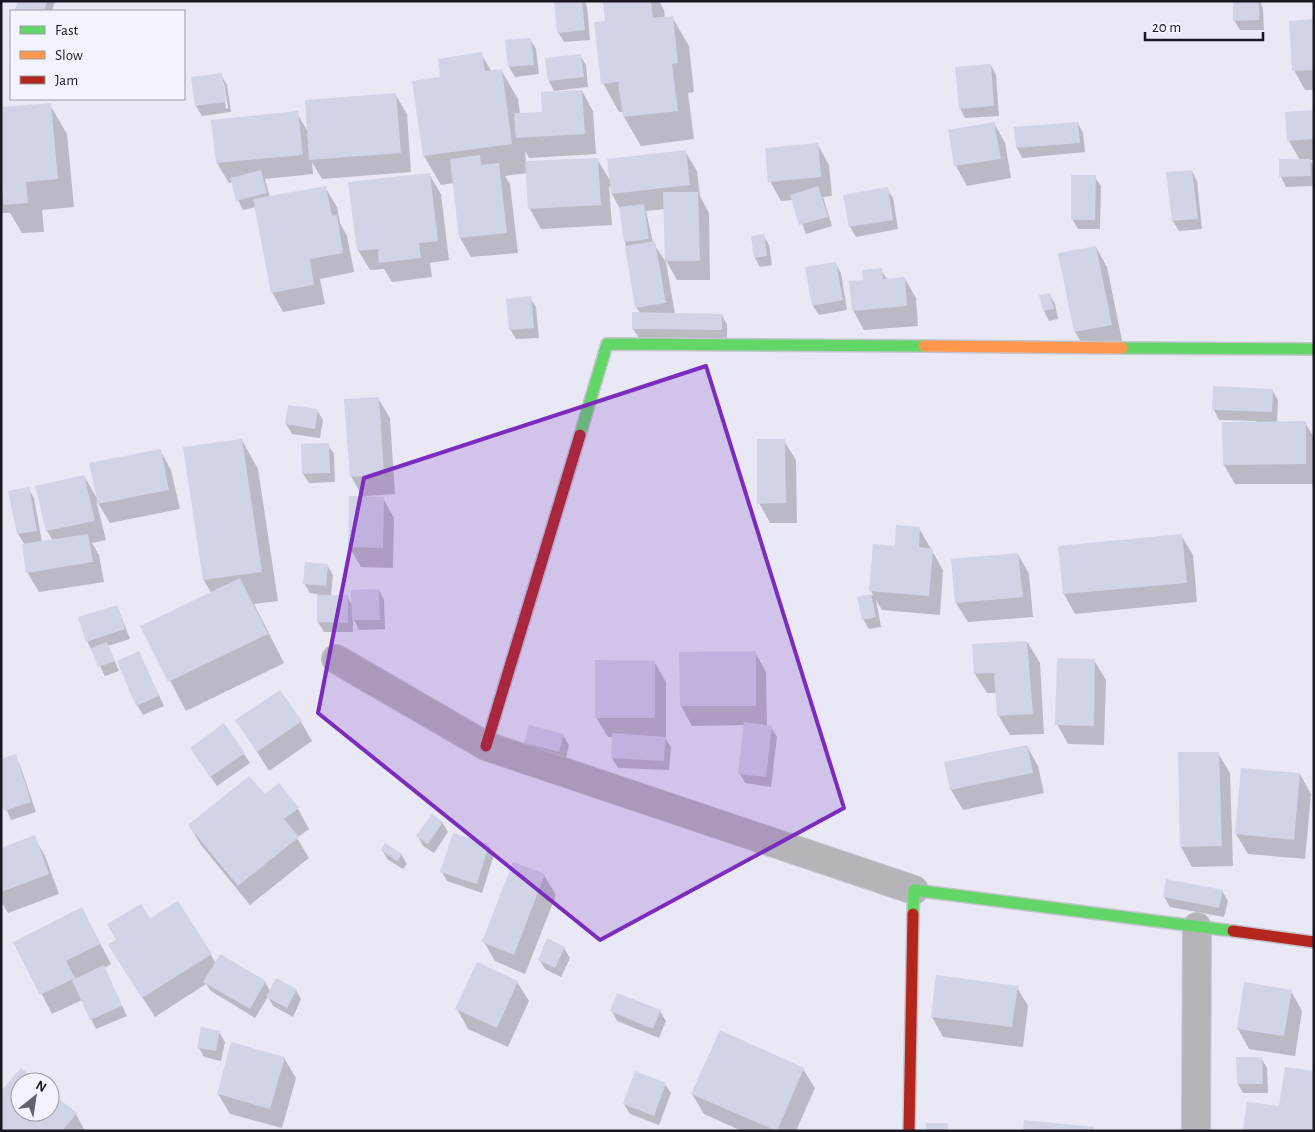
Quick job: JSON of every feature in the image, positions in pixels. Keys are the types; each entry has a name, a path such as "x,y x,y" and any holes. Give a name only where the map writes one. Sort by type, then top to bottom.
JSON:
{"street":[{"path":"486,746 607,344 1314,349"},
{"path":"336,660 486,746 914,890 1314,942"},
{"path":"909,1131 914,890"},
{"path":"1196,1131 1197,927"}],"highlighted area":[{"path":"706,366 844,808 600,940 318,713 364,478"}],"building":[{"path":"18,1 47,1 44,10 15,10"},
{"path":"554,1 582,1 585,30 557,33"},
{"path":"603,1 651,1 653,18 673,16 678,63 672,64 678,111 623,117 618,82 601,84 594,22 605,21"},
{"path":"1233,1 1259,1 1259,20 1233,21"},
{"path":"1314,19 1314,70 1292,71 1289,21"},
{"path":"531,38 534,65 508,67 505,40"},
{"path":"482,52 485,71 502,69 512,144 423,156 412,81 440,77 438,59"},
{"path":"581,54 584,77 548,81 545,58"},
{"path":"991,64 994,106 959,109 955,67"},
{"path":"222,73 226,102 195,106 191,77"},
{"path":"582,90 585,134 516,138 514,113 542,112 541,92"},
{"path":"396,93 401,153 309,160 305,100"},
{"path":"51,103 58,179 26,182 28,203 4,205 1,183 1,107"},
{"path":"1314,110 1314,139 1287,141 1285,112"},
{"path":"298,111 303,155 216,163 211,120"},
{"path":"994,122 1001,159 954,166 948,130"},
{"path":"1078,122 1080,143 1016,148 1014,127"},
{"path":"818,143 821,177 768,182 765,148"},
{"path":"686,150 690,185 611,194 607,159"},
{"path":"480,155 481,165 499,163 507,233 459,238 450,159"},
{"path":"598,158 601,205 528,209 525,161"},
{"path":"1279,159 1310,159 1311,176 1279,177"},
{"path":"261,170 267,193 236,201 230,178"},
{"path":"1192,170 1198,219 1172,221 1166,172"},
{"path":"430,173 438,241 419,243 421,258 379,263 378,249 357,251 348,182"},
{"path":"1071,175 1096,175 1095,220 1071,220"},
{"path":"326,186 332,216 337,215 343,253 310,259 314,285 271,293 253,199"},
{"path":"818,186 828,217 799,225 790,195"},
{"path":"888,187 893,220 849,227 843,195"},
{"path":"663,192 698,192 700,261 665,261"},
{"path":"644,204 649,239 624,242 619,207"},
{"path":"764,234 767,256 754,258 751,236"},
{"path":"655,241 666,303 635,308 625,246"},
{"path":"1096,246 1112,325 1074,332 1058,253"},
{"path":"836,262 843,300 812,306 805,267"},
{"path":"882,268 883,279 905,277 907,306 852,311 849,281 863,280 862,270"},
{"path":"1050,293 1054,309 1043,311 1039,295"},
{"path":"531,296 534,328 509,330 506,299"},
{"path":"632,312 722,314 722,330 632,329"},
{"path":"1213,386 1273,389 1272,412 1212,410"},
{"path":"379,397 384,474 350,477 344,399"},
{"path":"288,405 318,409 315,429 285,424"},
{"path":"1306,421 1306,464 1223,465 1222,422"},
{"path":"242,439 262,572 203,580 183,447"},
{"path":"757,439 785,439 786,503 757,504"},
{"path":"329,443 330,473 302,474 301,444"},
{"path":"161,449 169,490 98,504 89,463"},
{"path":"84,475 95,521 46,531 35,486"},
{"path":"29,487 37,531 17,534 8,491"},
{"path":"349,496 384,497 383,548 348,547"},
{"path":"896,525 920,527 919,547 933,549 929,596 869,591 873,544 895,546"},
{"path":"88,534 93,562 26,573 22,544"},
{"path":"1182,534 1187,583 1063,594 1058,546"},
{"path":"1018,553 1023,597 955,603 951,559"},
{"path":"305,562 328,564 326,586 303,584"},
{"path":"240,578 268,634 168,682 140,626"},
{"path":"379,589 380,620 352,620 351,590"},
{"path":"871,594 876,617 862,620 857,597"},
{"path":"317,595 348,595 348,623 317,622"},
{"path":"117,605 125,629 86,642 78,617"},
{"path":"1027,641 1033,714 997,716 994,673 974,674 972,644"},
{"path":"107,642 115,661 98,667 91,648"},
{"path":"139,651 159,696 136,706 117,661"},
{"path":"756,651 756,706 680,706 679,652"},
{"path":"1057,658 1095,659 1094,726 1055,725"},
{"path":"595,660 655,661 655,718 595,718"},
{"path":"280,690 302,721 257,752 235,720"},
{"path":"744,722 772,726 766,777 738,774"},
{"path":"224,723 245,753 210,777 190,748"},
{"path":"529,725 564,734 559,752 524,743"},
{"path":"612,733 666,737 664,761 611,758"},
{"path":"1027,745 1033,773 950,790 944,762"},
{"path":"1178,752 1219,752 1222,846 1180,847"},
{"path":"16,754 31,802 4,811 1,802 1,759"},
{"path":"1241,768 1300,773 1294,840 1235,834"},
{"path":"249,776 265,794 279,783 299,808 284,819 299,837 238,886 188,825"},
{"path":"432,814 443,822 428,844 416,836"},
{"path":"453,833 489,844 477,884 440,872"},
{"path":"35,835 49,874 1,892 1,848"},
{"path":"385,843 402,854 397,861 381,850"},
{"path":"513,862 545,874 514,955 482,942"},
{"path":"1166,879 1223,890 1219,908 1163,897"},
{"path":"178,901 212,954 142,998 108,945 116,940 107,924 141,904 150,918"},
{"path":"82,907 100,944 66,961 75,978 40,995 13,942"},
{"path":"547,938 565,947 555,968 538,960"},
{"path":"220,954 266,981 250,1009 203,982"},
{"path":"477,962 518,981 497,1028 455,1009"},
{"path":"104,965 122,1006 90,1020 72,980"},
{"path":"936,975 1018,986 1012,1027 931,1017"},
{"path":"276,978 297,989 287,1008 266,997"},
{"path":"1244,982 1292,990 1284,1036 1237,1029"},
{"path":"617,993 661,1010 653,1029 610,1011"},
{"path":"201,1027 220,1031 216,1051 197,1048"},
{"path":"720,1030 804,1068 777,1131 691,1094"},
{"path":"231,1042 285,1057 270,1109 217,1094"},
{"path":"1236,1057 1262,1057 1263,1084 1237,1084"},
{"path":"1285,1067 1314,1071 1314,1131 1243,1130 1247,1102 1279,1106"},
{"path":"21,1068 26,1072 18,1072"},
{"path":"635,1071 666,1083 654,1116 623,1104"},
{"path":"10,1081 10,1122 60,1122 60,1100 77,1113 62,1131 1,1131 1,1091"},
{"path":"1024,1120 1094,1127 1094,1131 1023,1131"},
{"path":"926,1123 948,1123 948,1131 926,1131"}],"traffic: fast":[{"path":"580,435 607,344 924,346"},
{"path":"1122,348 1314,349"},
{"path":"913,914 914,890 1233,931"}],"traffic: slow":[{"path":"924,346 1122,348"}],"traffic: jam":[{"path":"486,746 580,435"},
{"path":"909,1131 913,914"},
{"path":"1233,931 1314,942"}]}
